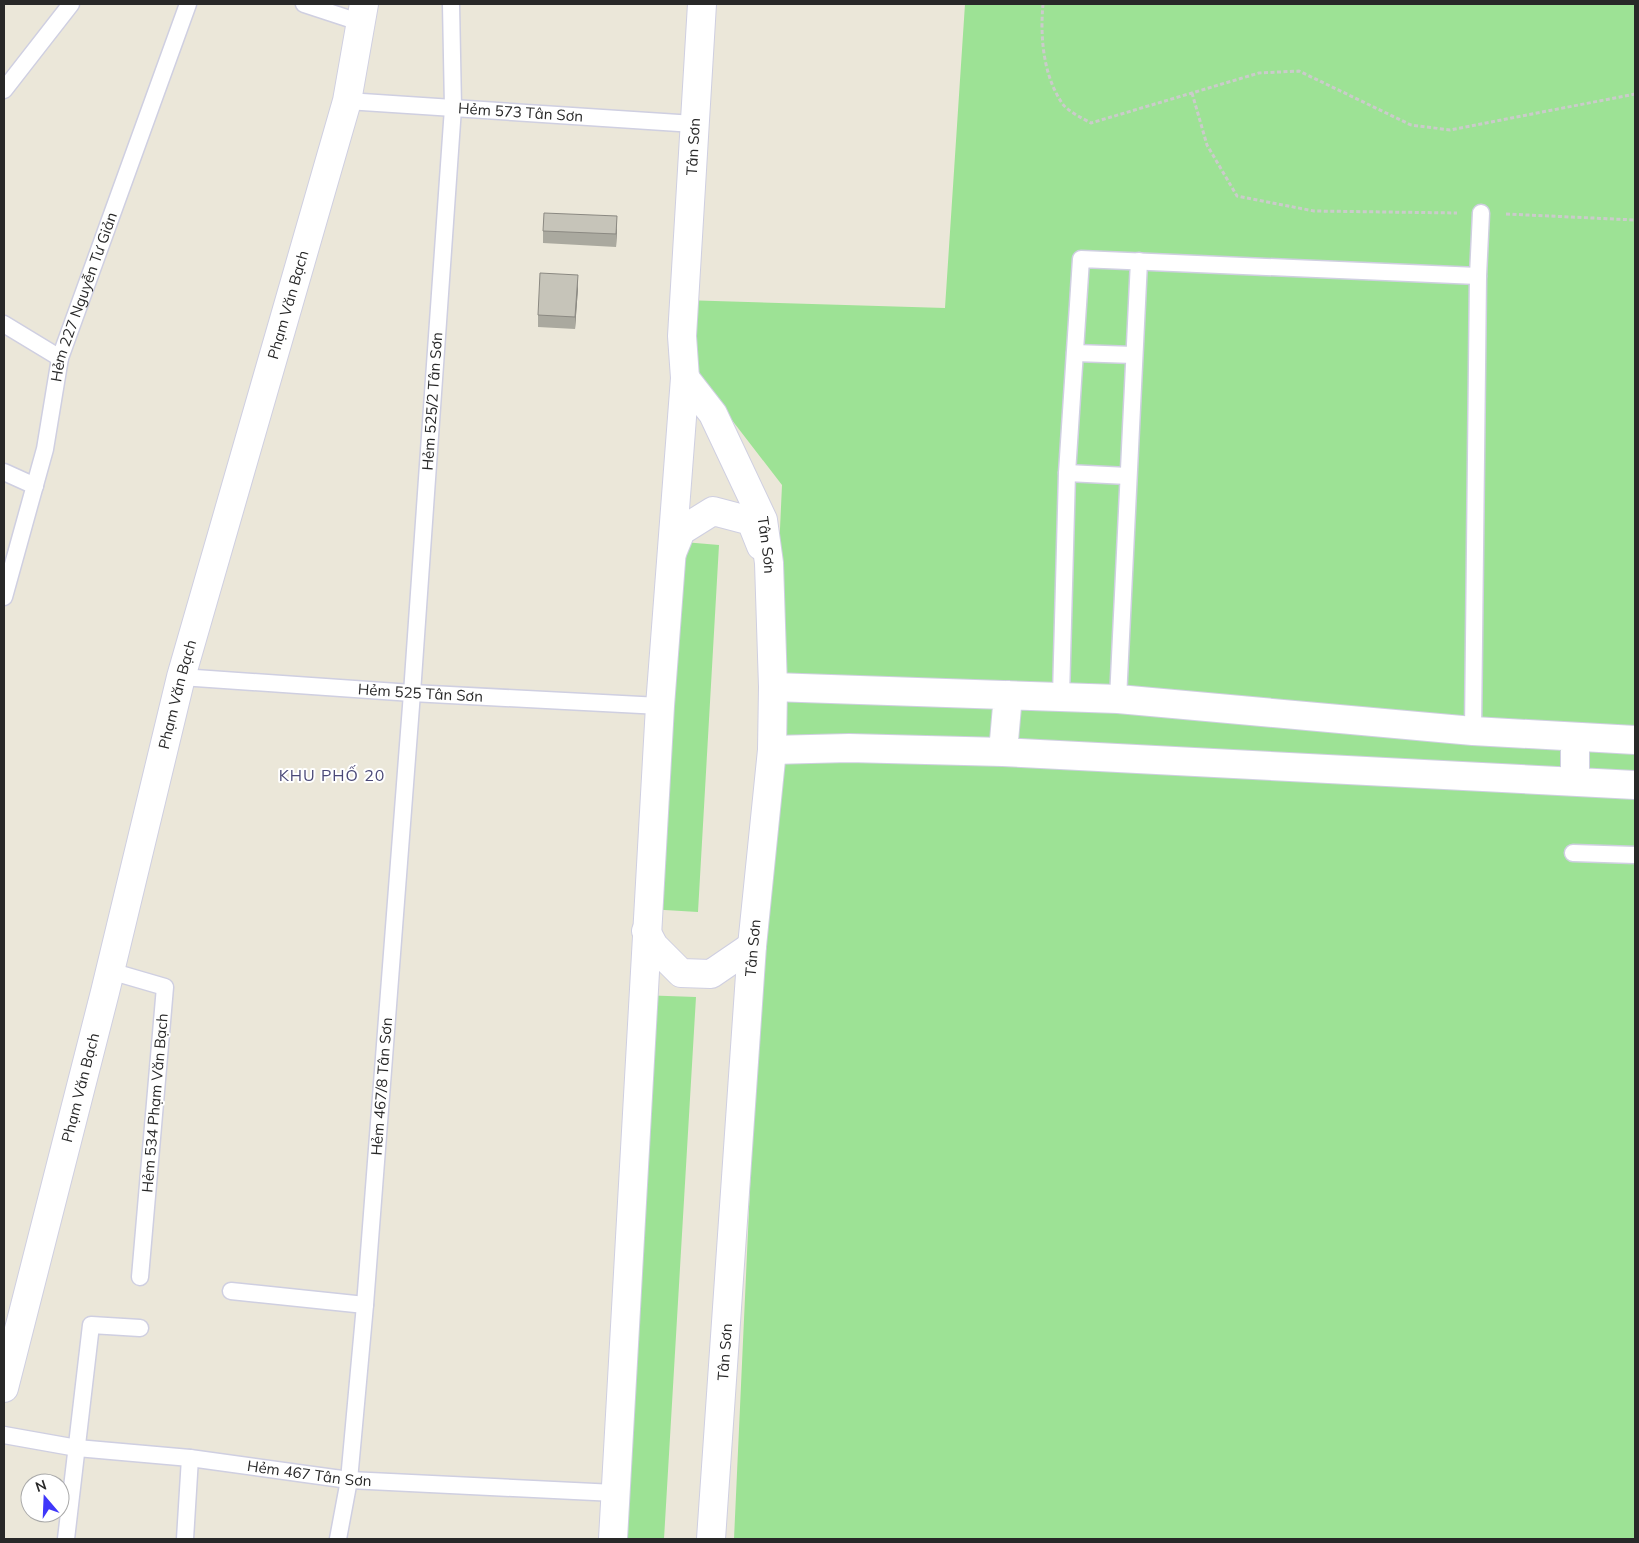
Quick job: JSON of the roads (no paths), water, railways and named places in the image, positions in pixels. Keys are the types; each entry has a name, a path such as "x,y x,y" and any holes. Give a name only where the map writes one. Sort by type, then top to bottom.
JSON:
{"street":[{"name":"Tân Sơn","path":"613,1539 646,931 660,706 685,378 682,336 702,4"},
{"name":"Phạm Văn Bạch","path":"4,1388 110,971 181,676 347,101 363,14"},
{"name":"Tân Sơn","path":"685,378 713,414 763,520 768,563 773,687 772,750 752,946 711,1539"},
{"path":"672,554 681,531 713,511 750,521 768,563"},
{"path":"773,687 1118,699 1474,731 1635,740"},
{"path":"1003,752 1008,695"},
{"path":"1575,737 1575,781"},
{"path":"772,750 849,748 1003,752 1635,785"},
{"path":"646,931 654,946 681,973 711,974 752,946"}],"lane":[{"path":"4,90 71,4"},
{"name":"Hẻm 227 Nguyễn Tư Giản","path":"4,597 45,449 60,358 188,4"},
{"path":"304,4 363,14"},
{"name":"Hẻm 525/2 Tân Sơn","path":"412,693 452,108 451,4"},
{"name":"Hẻm 573 Tân Sơn","path":"347,101 694,124"},
{"path":"1474,731 1478,276 1481,213"},
{"path":"1061,696 1067,473 1081,258 1478,276"},
{"path":"1118,699 1139,261"},
{"path":"4,324 60,358"},
{"path":"1075,353 1134,355"},
{"path":"4,472 35,486"},
{"path":"1067,473 1128,476"},
{"name":"Hẻm 525 Tân Sơn","path":"181,676 412,693 660,706"},
{"name":"Hẻm 467/8 Tân Sơn","path":"338,1539 349,1480 365,1305 412,693"},
{"path":"1573,853 1635,855"},
{"name":"Hẻm 534 Phạm Văn Bạch","path":"110,971 166,987 140,1277"},
{"path":"231,1291 365,1305"},
{"path":"66,1539 92,1325 140,1328"},
{"name":"Hẻm 467 Tân Sơn","path":"4,1435 77,1448 190,1458 349,1480 615,1493"},
{"path":"185,1539 190,1458"}],"district":[{"name":"KHU PHỐ 20","path":"332,775"}]}
